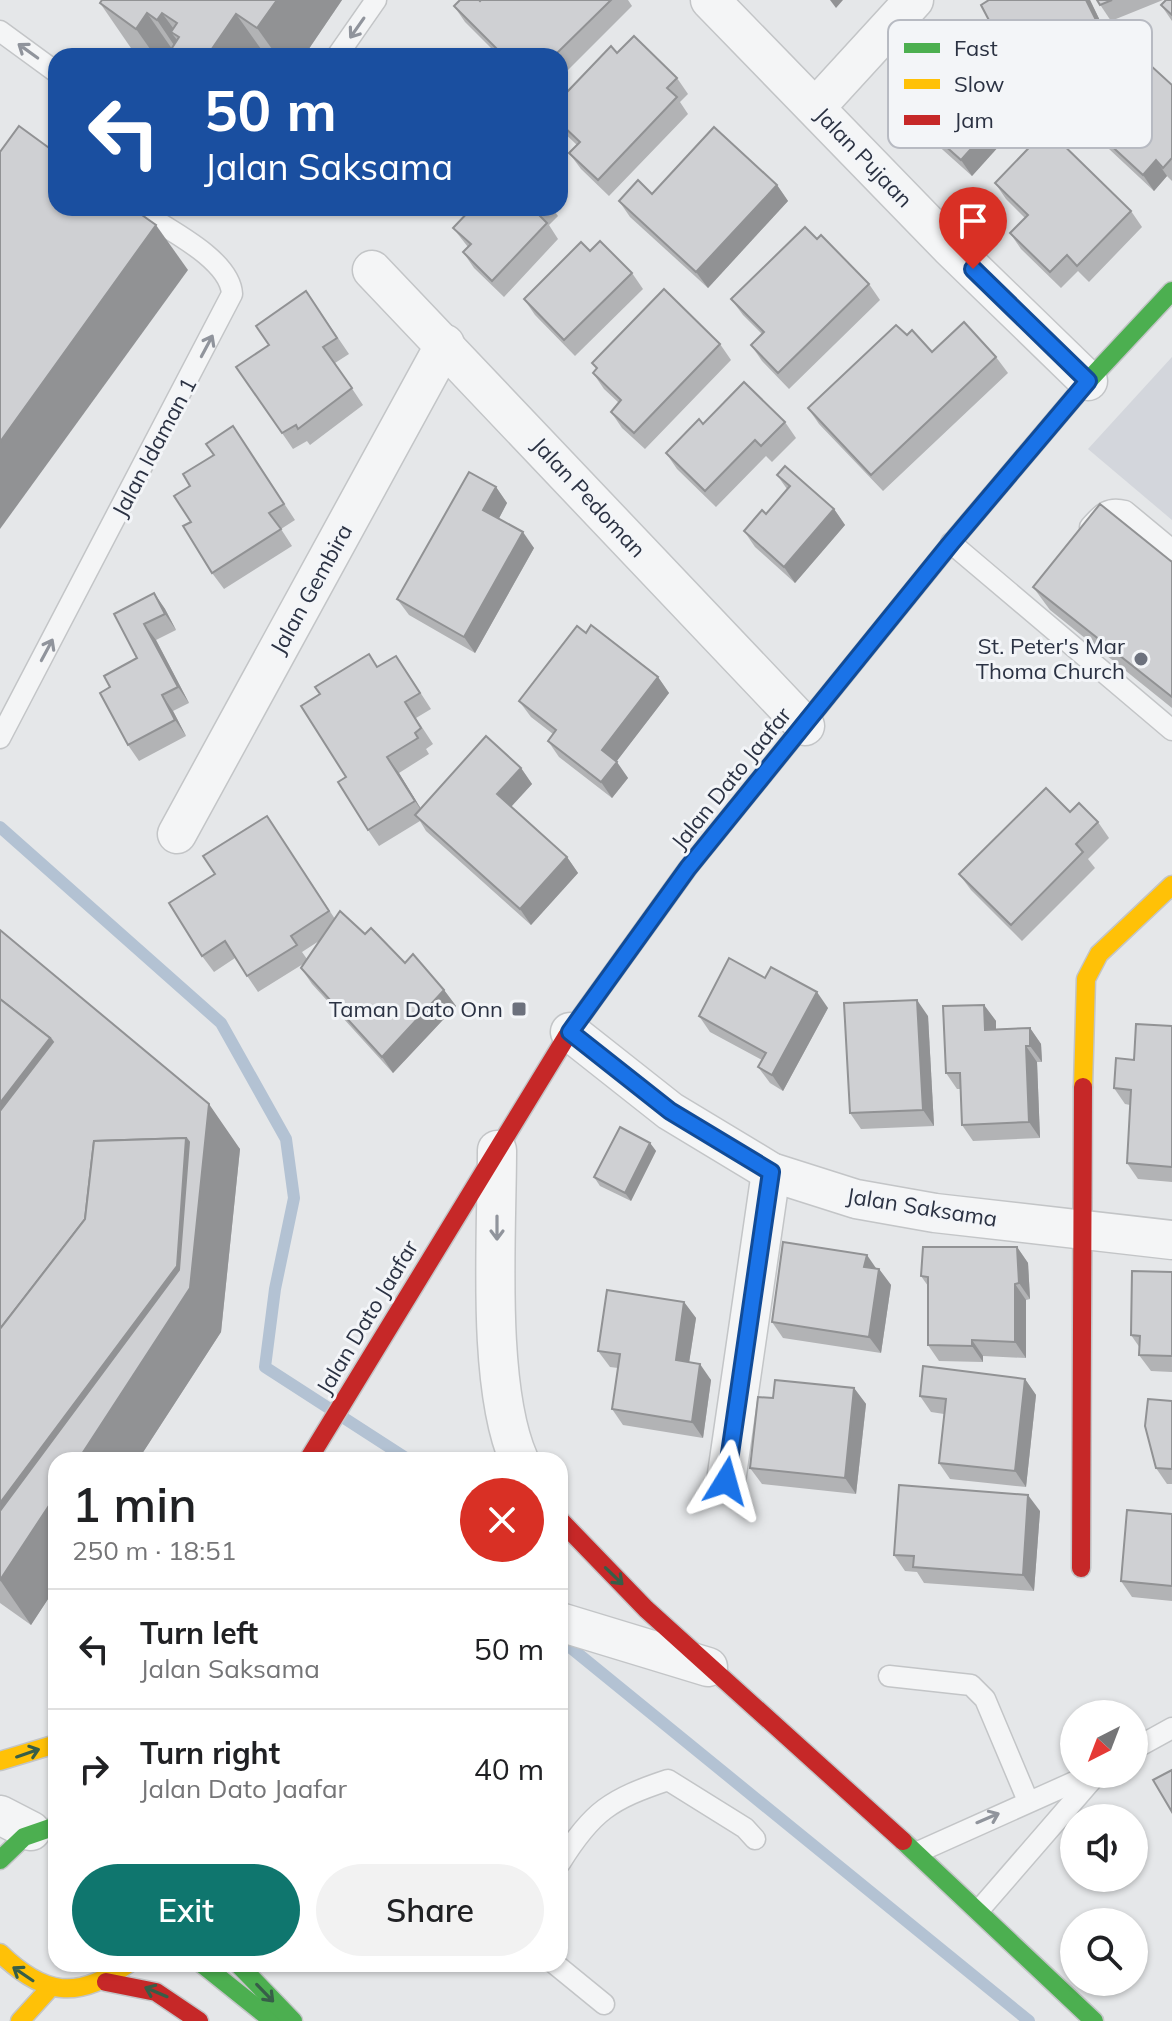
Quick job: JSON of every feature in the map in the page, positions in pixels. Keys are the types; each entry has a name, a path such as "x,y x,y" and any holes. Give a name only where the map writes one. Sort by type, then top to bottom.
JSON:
{"main road":[{"name":"Jalan Dato Jaafar","path":"313,1452 570,1032 688,868 951,543 1088,381 1172,291"},
{"path":"1081,1568 1080,1229 1086,979 1099,954 1172,885"},
{"path":"568,1529 586,1550 711,1667 980,1909 1094,2021"},
{"path":"0,1761 48,1746"},
{"path":"0,1860 37,1821"},
{"path":"0,1953 19,1975 50,1988 79,1990 106,1982 137,1984 164,1994 199,2021"},
{"path":"106,1982 118,1972"},
{"path":"212,1972 273,2021"},
{"path":"246,1972 293,2021"},
{"path":"20,2021 50,1988"}],"street":[{"name":"Jalan Pujaan","path":"710,0 950,247 1088,381"},
{"path":"896,20 914,0"},
{"path":"816,107 888,28"},
{"name":"Jalan Pedoman","path":"372,270 805,726"},
{"name":"Jalan Gembira","path":"177,834 445,344"},
{"name":"Jalan Saksama","path":"570,1032 670,1111 771,1172 856,1199 1172,1240"},
{"path":"497,1150 497,1332 507,1414 517,1452"},
{"path":"726,1481 771,1172"},
{"path":"568,1633 711,1667"}],"lane":[{"path":"343,48 376,0"},
{"path":"0,31 48,66"},
{"name":"Jalan Idaman 1","path":"0,738 5,716 232,294 231,282 218,264 147,216"},
{"path":"1073,544 1105,510 1116,508 1125,511 1172,550"},
{"path":"951,543 1025,596 1172,730"},
{"path":"889,1676 971,1685 985,1699 1028,1801"},
{"path":"1148,1741 1172,1728"},
{"path":"568,1850 584,1825 613,1802 623,1795 668,1780 745,1828 755,1839"},
{"path":"918,1852 1060,1788"},
{"path":"980,1909 1082,1788"},
{"path":"565,1972 604,2004"}],"shaded area":[{"path":"1172,357 1172,520 1088,449"}],"building":[{"path":"102,0 277,0 257,28 236,14 213,48 172,48 179,37 171,32 177,23 162,13 157,20 147,13 136,29 100,3"},
{"path":"460,0 611,0 562,48 496,48 454,6"},
{"path":"989,0 1086,0 1096,20 989,20 981,5"},
{"path":"1166,0 1172,0 1172,15 1161,5"},
{"path":"634,36 677,78 667,88 677,97 598,180 569,153 580,142 568,131 568,91 611,46 617,53"},
{"path":"1152,67 1172,85 1172,158 1163,168 1156,160 1143,175 1114,148 1152,148"},
{"path":"19,126 48,147 48,216 143,216 156,225 0,442 0,152"},
{"path":"714,127 777,185 696,272 619,201 638,180 652,194"},
{"path":"948,148 972,148 961,160"},
{"path":"1029,148 1066,148 1131,211 1077,266 1067,255 1050,272 1010,233 1028,215 995,183"},
{"path":"464,216 540,216 547,223 492,281 463,252 471,244 453,228"},
{"path":"805,227 817,239 821,235 869,284 778,373 751,345 764,332 731,299"},
{"path":"600,241 632,273 564,340 524,299 581,242 590,251"},
{"path":"664,289 720,344 634,433 611,412 621,400 593,373 597,368 592,363"},
{"path":"306,291 337,338 323,347 352,388 298,429 296,425 282,433 236,367 269,345 256,326"},
{"path":"964,322 996,357 871,475 808,408 896,325 907,335 912,330 932,352"},
{"path":"744,382 785,422 761,446 755,440 705,491 666,453 699,419 703,424"},
{"path":"233,426 284,504 269,513 281,529 212,573 183,526 191,522 174,496 190,486 183,474 214,455 206,444"},
{"path":"785,466 834,509 784,567 744,531 762,510 766,514 790,486 777,475"},
{"path":"469,472 496,487 483,510 523,532 464,637 397,599"},
{"name":"St. Peter's Mar Thoma Church","path":"1100,504 1172,562 1172,697 1033,587"},
{"path":"154,593 165,614 144,624 178,687 162,695 175,720 128,745 100,693 110,687 104,676 137,658 114,614"},
{"path":"591,625 658,677 602,750 617,762 601,782 548,741 556,730 519,701 577,626 586,633"},
{"path":"369,654 377,667 396,656 420,693 405,702 421,728 415,733 418,738 387,757 415,801 368,830 338,782 346,777 301,706 320,694 315,687"},
{"path":"486,736 521,768 497,794 567,857 520,909 415,815"},
{"path":"1046,788 1070,812 1079,803 1098,822 1076,844 1083,852 1011,925 959,874"},
{"path":"267,816 329,911 291,936 297,945 247,976 225,941 202,956 169,903 215,874 203,856"},
{"path":"340,911 365,934 371,928 405,963 413,954 444,990 382,1057 301,968"},
{"path":"0,930 209,1104 190,1288 83,1452 48,1452 48,1507 0,1580 0,1511 179,1270 189,1142 186,1138 94,1141 85,1219 0,1329 0,1111 53,1042 0,999"},
{"path":"729,958 765,978 771,967 817,992 772,1075 758,1067 766,1053 699,1016"},
{"path":"0,999 50,1038 0,1103"},
{"path":"917,1000 923,1110 850,1113 844,1003"},
{"path":"984,1005 985,1030 1030,1028 1030,1046 1026,1046 1029,1122 962,1125 960,1073 946,1073 943,1006"},
{"path":"1136,1024 1172,1026 1172,1167 1127,1163 1131,1090 1114,1088 1116,1058 1134,1060"},
{"path":"620,1127 650,1143 625,1193 594,1177"},
{"path":"186,1138 177,1266 0,1503 0,1329 85,1219 94,1141"},
{"path":"783,1242 867,1255 864,1267 879,1269 869,1337 772,1322"},
{"path":"923,1247 1017,1247 1019,1283 1015,1284 1015,1342 972,1340 972,1346 928,1345 928,1277 921,1276"},
{"path":"1132,1271 1172,1272 1172,1356 1139,1355 1140,1336 1131,1335"},
{"path":"607,1290 684,1302 676,1360 700,1364 692,1422 612,1409 620,1354 598,1351"},
{"path":"923,1366 1025,1379 1015,1471 939,1463 946,1399 920,1396"},
{"path":"775,1380 854,1388 845,1478 750,1468 758,1397 773,1398"},
{"path":"1148,1399 1172,1401 1172,1469 1156,1468 1145,1426"},
{"path":"899,1485 1028,1495 1023,1575 913,1567 914,1556 894,1555"},
{"path":"1127,1510 1172,1514 1172,1586 1121,1581"},
{"path":"1172,1770 1172,1812 1153,1780"}],"waterway":[{"path":"0,827 221,1023 286,1139 294,1198 275,1289 265,1367 397,1452"},
{"path":"568,1646 1029,2021"}],"traffic: fast":[{"path":"956,537 1088,381 1172,291"},
{"path":"0,1860 24,1837 48,1829"},
{"path":"903,1841 1094,2021"},
{"path":"212,1972 272,2020"},
{"path":"246,1972 293,2021"}],"traffic: slow":[{"path":"567,1036 688,868 956,537"},
{"path":"1083,1087 1086,979 1099,954 1172,885"},
{"path":"0,1761 48,1746"},
{"path":"0,1953 32,1978 62,1988 93,1984 116,1972"},
{"path":"20,2021 50,1988"}],"traffic: jam":[{"path":"313,1452 567,1036"},
{"path":"1081,1568 1083,1087"},
{"path":"568,1528 646,1609 903,1841"},
{"path":"106,1982 156,1992 199,2021"}],"place":[{"name":"St. Peter's Mar Thoma Church","path":"1141,659"},
{"name":"Taman Dato Onn","path":"519,1009"}],"route":[{"path":"726,1481 771,1172 670,1111 570,1032 688,868 951,543 1088,381 973,269"}]}
